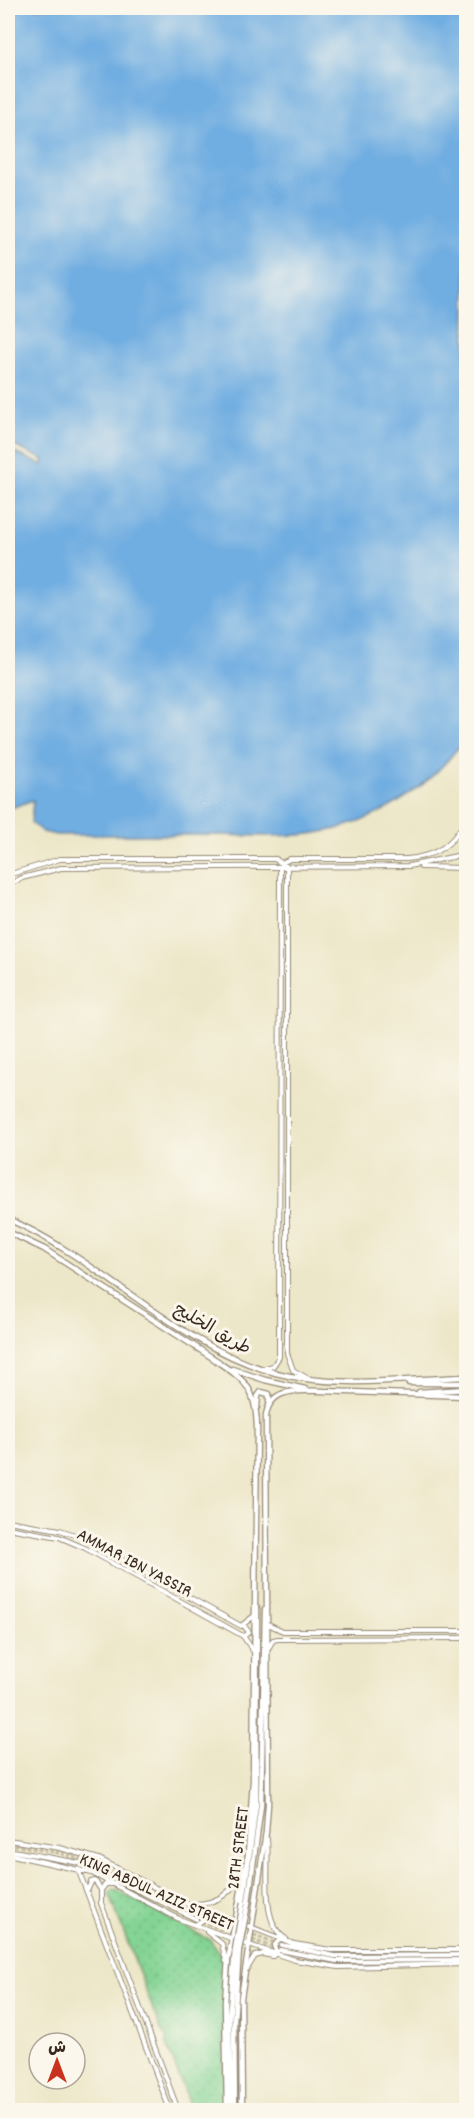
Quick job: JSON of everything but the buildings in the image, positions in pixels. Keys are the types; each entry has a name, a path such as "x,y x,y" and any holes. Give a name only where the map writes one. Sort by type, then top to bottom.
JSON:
{"main road":[{"name":"طريق الخليج","path":"8,1219 47,1238 211,1347 262,1369 311,1380 383,1381 466,1377"},
{"name":"طريق الخليج","path":"8,1232 44,1249 218,1362 250,1376 324,1391 466,1396"},
{"name":"28TH STREET","path":"218,1362 248,1386 256,1414 253,1781 245,1869 227,1967 229,2110"},
{"path":"383,1381 466,1383"},
{"path":"404,1393 466,1389"},
{"path":"268,1405 283,1393 324,1391"},
{"path":"256,1414 258,1396 261,1392 269,1394 268,1405"},
{"name":"28TH STREET","path":"242,2110 243,1978 266,1832 268,1624 265,1422 268,1405"},
{"name":"28TH STREET","path":"246,1903 257,1790 258,1622 255,1587"},
{"name":"28TH STREET","path":"229,2110 229,2021 237,1950 261,1805 263,1622 267,1594"},
{"name":"28TH STREET","path":"236,2110 234,2021 237,1950"}],"street":[{"path":"466,820 466,835"},
{"path":"8,875 60,859 407,859 425,856 450,845 466,820"},
{"path":"409,866 466,854"},
{"path":"275,859 283,862 287,867 287,1353 285,1363 279,1357"},
{"path":"262,1369 273,1366 279,1357 280,867 283,862 290,859"},
{"path":"8,885 22,878 61,868 466,867"},
{"path":"287,1353 293,1370 311,1380"},
{"name":"AMMAR IBN YASSIR","path":"8,1521 60,1530 81,1538 244,1626"},
{"name":"AMMAR IBN YASSIR","path":"8,1528 59,1537 85,1548 243,1636"},
{"path":"254,1616 244,1626 249,1632 243,1636 254,1653"},
{"path":"268,1624 279,1630 466,1631"},
{"path":"278,1639 275,1634 279,1630"},
{"path":"268,1648 273,1640 278,1639 466,1638"},
{"path":"266,1832 271,1922 281,1936 294,1944"},
{"path":"8,1840 60,1848 99,1859 204,1912 203,1921 197,1924 179,1919"},
{"path":"8,1852 85,1864 196,1919"},
{"name":"KING ABDUL AZIZ STREET","path":"8,1852 77,1868 116,1884 179,1919 295,1960 328,1966 466,1965"},
{"path":"77,1868 170,2110"},
{"path":"187,1904 200,1905 220,1898 229,1892 245,1869"},
{"path":"87,1891 91,1882 95,1881 101,1890 101,1904 178,2110"},
{"path":"101,1890 106,1884 116,1884"},
{"path":"187,1904 294,1944 321,1949 364,1952 466,1950"},
{"path":"179,1919 216,1938 225,1951 227,1967"},
{"path":"280,1939 274,1944 276,1953 295,1960"},
{"path":"466,1955 335,1956 280,1948 336,1961 466,1960"},
{"path":"243,1978 252,1959 259,1954 295,1960"}],"green space":[{"path":"114,1889 210,1940 224,1959 224,2110 191,2110 166,2041 167,2038 160,2028 109,1893"}],"water":[{"path":"8,8 466,8 466,737 433,775 414,791 371,817 324,832 299,835 56,835 43,832 31,823 33,800 8,809 8,449 42,465 44,460 8,443 8,344 12,334 8,334"}],"tunnel":[{"path":"8,1844 60,1853 93,1863 168,1901 235,1929"},
{"path":"196,1919 234,1934"},
{"path":"242,1931 281,1945"},
{"path":"241,1936 277,1949"}]}
